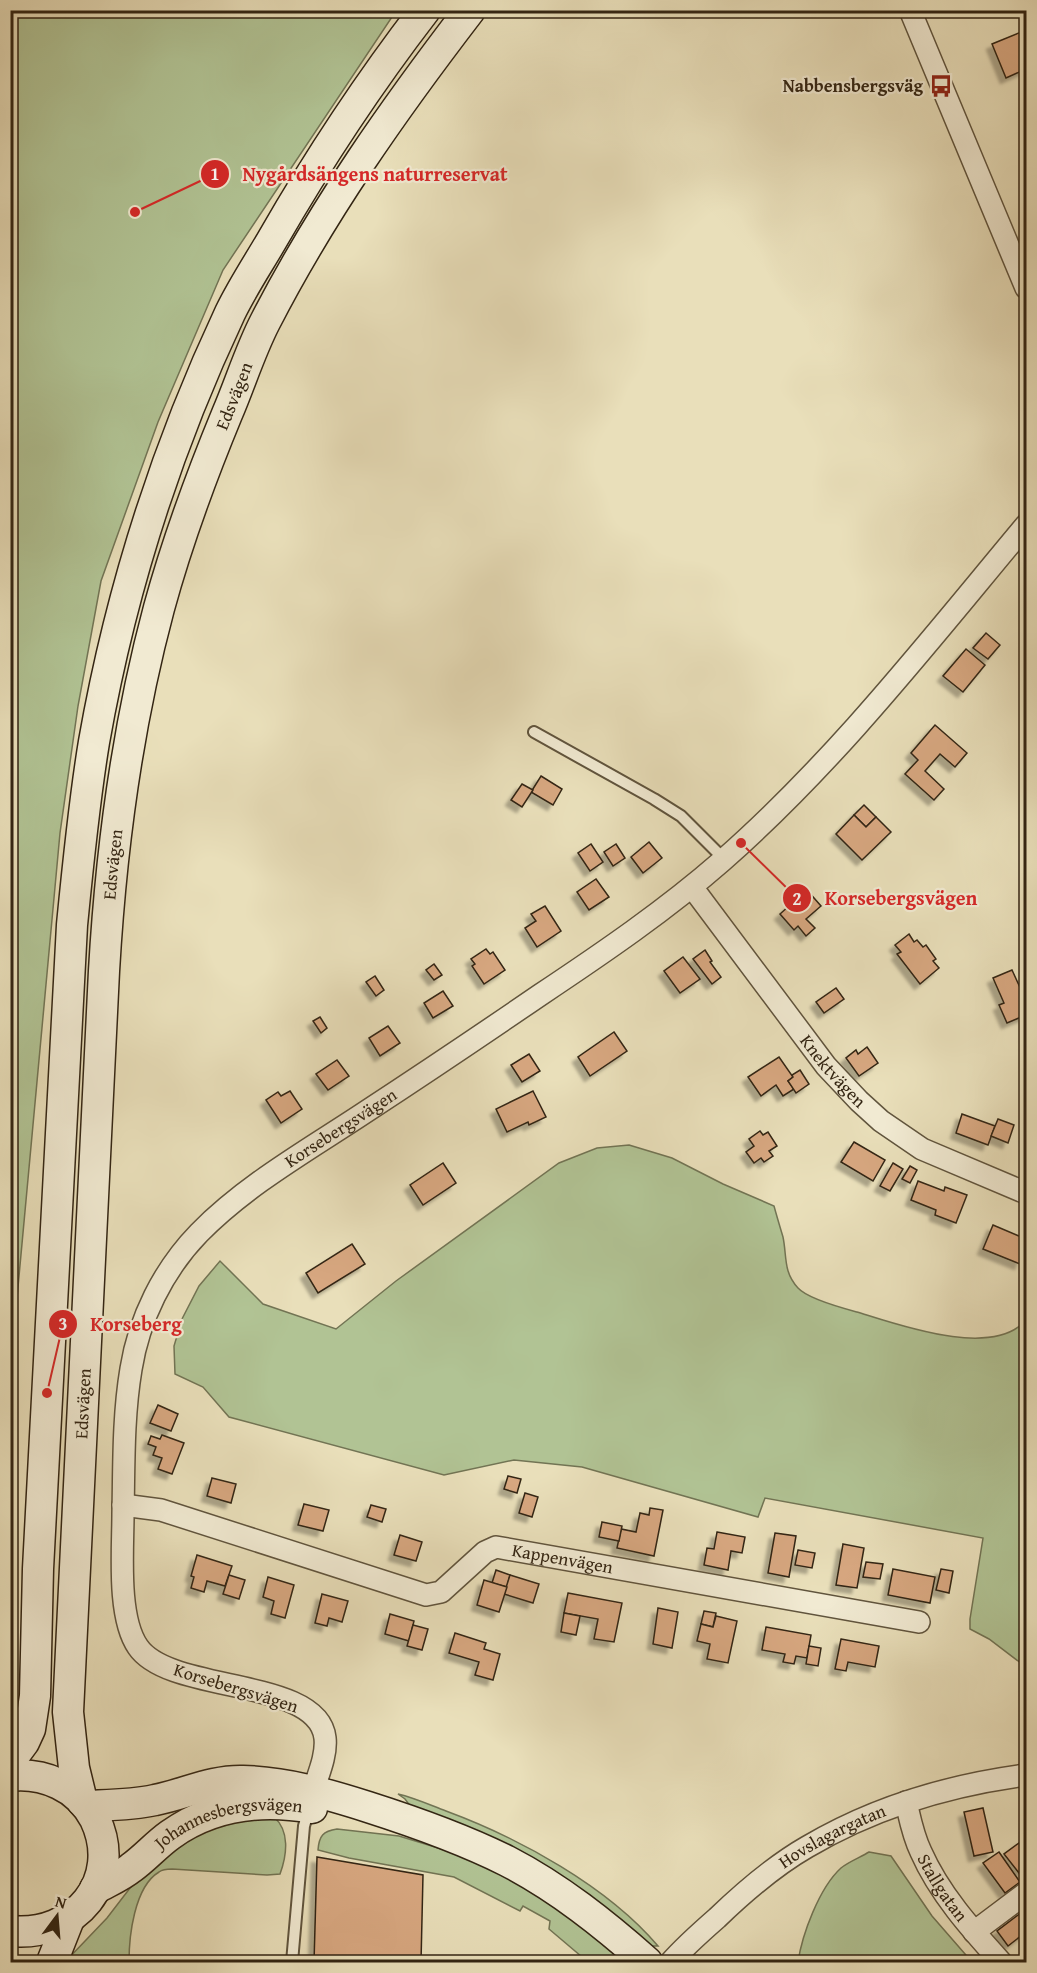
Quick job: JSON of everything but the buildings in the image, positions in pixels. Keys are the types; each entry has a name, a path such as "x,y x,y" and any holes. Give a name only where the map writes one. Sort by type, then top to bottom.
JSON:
{"main road":[{"name":"Edsvägen","path":"10,1761 24,1742 30,1729 35,1696 38,1569 72,925 94,742 119,621 135,562 178,434 231,312 308,178 381,67 424,10"},
{"name":"Edsvägen","path":"95,1889 102,1869 103,1847 98,1826 85,1804 74,1768 68,1712 108,908 123,779 139,691 171,567 213,448 265,324 339,192 412,86 470,10"},
{"name":"Johannesbergsvägen","path":"74,1768 87,1784 100,1793 128,1804"},
{"path":"10,1776 28,1775 52,1780 63,1785 85,1804"},
{"name":"Johannesbergsvägen","path":"85,1804 128,1804 157,1800 206,1785 241,1781 269,1782 311,1799 394,1815 450,1836 507,1862 555,1890 601,1922 647,1962"},
{"name":"Johannesbergsvägen","path":"95,1889 130,1869 169,1836 189,1823 214,1812 244,1804 279,1804 311,1799"},
{"path":"10,1932 35,1932 58,1925 84,1906 95,1889"},
{"path":"52,1962 69,1919"}],"street":[{"path":"910,10 1026,288"},
{"name":"Korsebergsvägen","path":"311,1799 326,1741 319,1723 308,1710 264,1694 176,1671 146,1656 138,1647 131,1632 126,1613 123,1577 126,1405 137,1343 159,1287 197,1235 226,1209 268,1178 589,962 692,887 724,859 802,784 858,725 1026,525"},
{"name":"Knektvägen","path":"692,887 826,1066 859,1101 881,1121 922,1149 1026,1193"},
{"name":"Kappenvägen","path":"123,1505 161,1510 426,1595 441,1592 485,1552 496,1547 919,1622"},
{"name":"Hovslagargatan","path":"671,1962 728,1907 772,1871 805,1848 850,1824 957,1787 1026,1775"},
{"name":"Stallgatan","path":"906,1803 920,1851 933,1876 974,1932 1001,1962"},
{"path":"974,1932 1026,1893"}],"lane":[{"path":"534,732 681,816 724,859"},
{"path":"292,1962 304,1826 311,1799"}],"green space":[{"path":"11,10 396,11 223,270 158,422 101,581 78,706 60,833 11,1346"},
{"path":"629,1145 672,1158 723,1184 774,1206 783,1237 786,1264 790,1276 798,1288 817,1299 920,1331 945,1336 992,1337 1011,1331 1026,1320 1026,1667 989,1639 970,1629 983,1538 765,1498 758,1517 582,1467 514,1460 444,1475 229,1417 203,1387 175,1374 174,1346 182,1319 199,1286 220,1261 263,1304 336,1329 396,1281 559,1163 597,1148"},
{"path":"398,1794 474,1822 560,1866 614,1903 658,1946 650,1946 411,1807"},
{"path":"274,1817 283,1829 286,1844 280,1874 162,1870 151,1879 139,1900 132,1926 129,1962 65,1962 107,1918 150,1862 209,1826"},
{"path":"337,1829 399,1836 485,1865 555,1904 621,1956 624,1962 588,1962 549,1929 550,1921 523,1906 520,1911 454,1877 349,1858 318,1850 319,1841 323,1835"},
{"path":"869,1852 891,1856 932,1916 972,1962 798,1962 803,1939 813,1912 826,1887 841,1868"}],"place":[{"name":"Nabbensbergsväg","path":"941,86"},
{"name":"Nygårdsängens naturreservat","path":"135,212"},
{"name":"Korsebergsvägen","path":"741,843"},
{"name":"Korseberg","path":"47,1393"}]}
